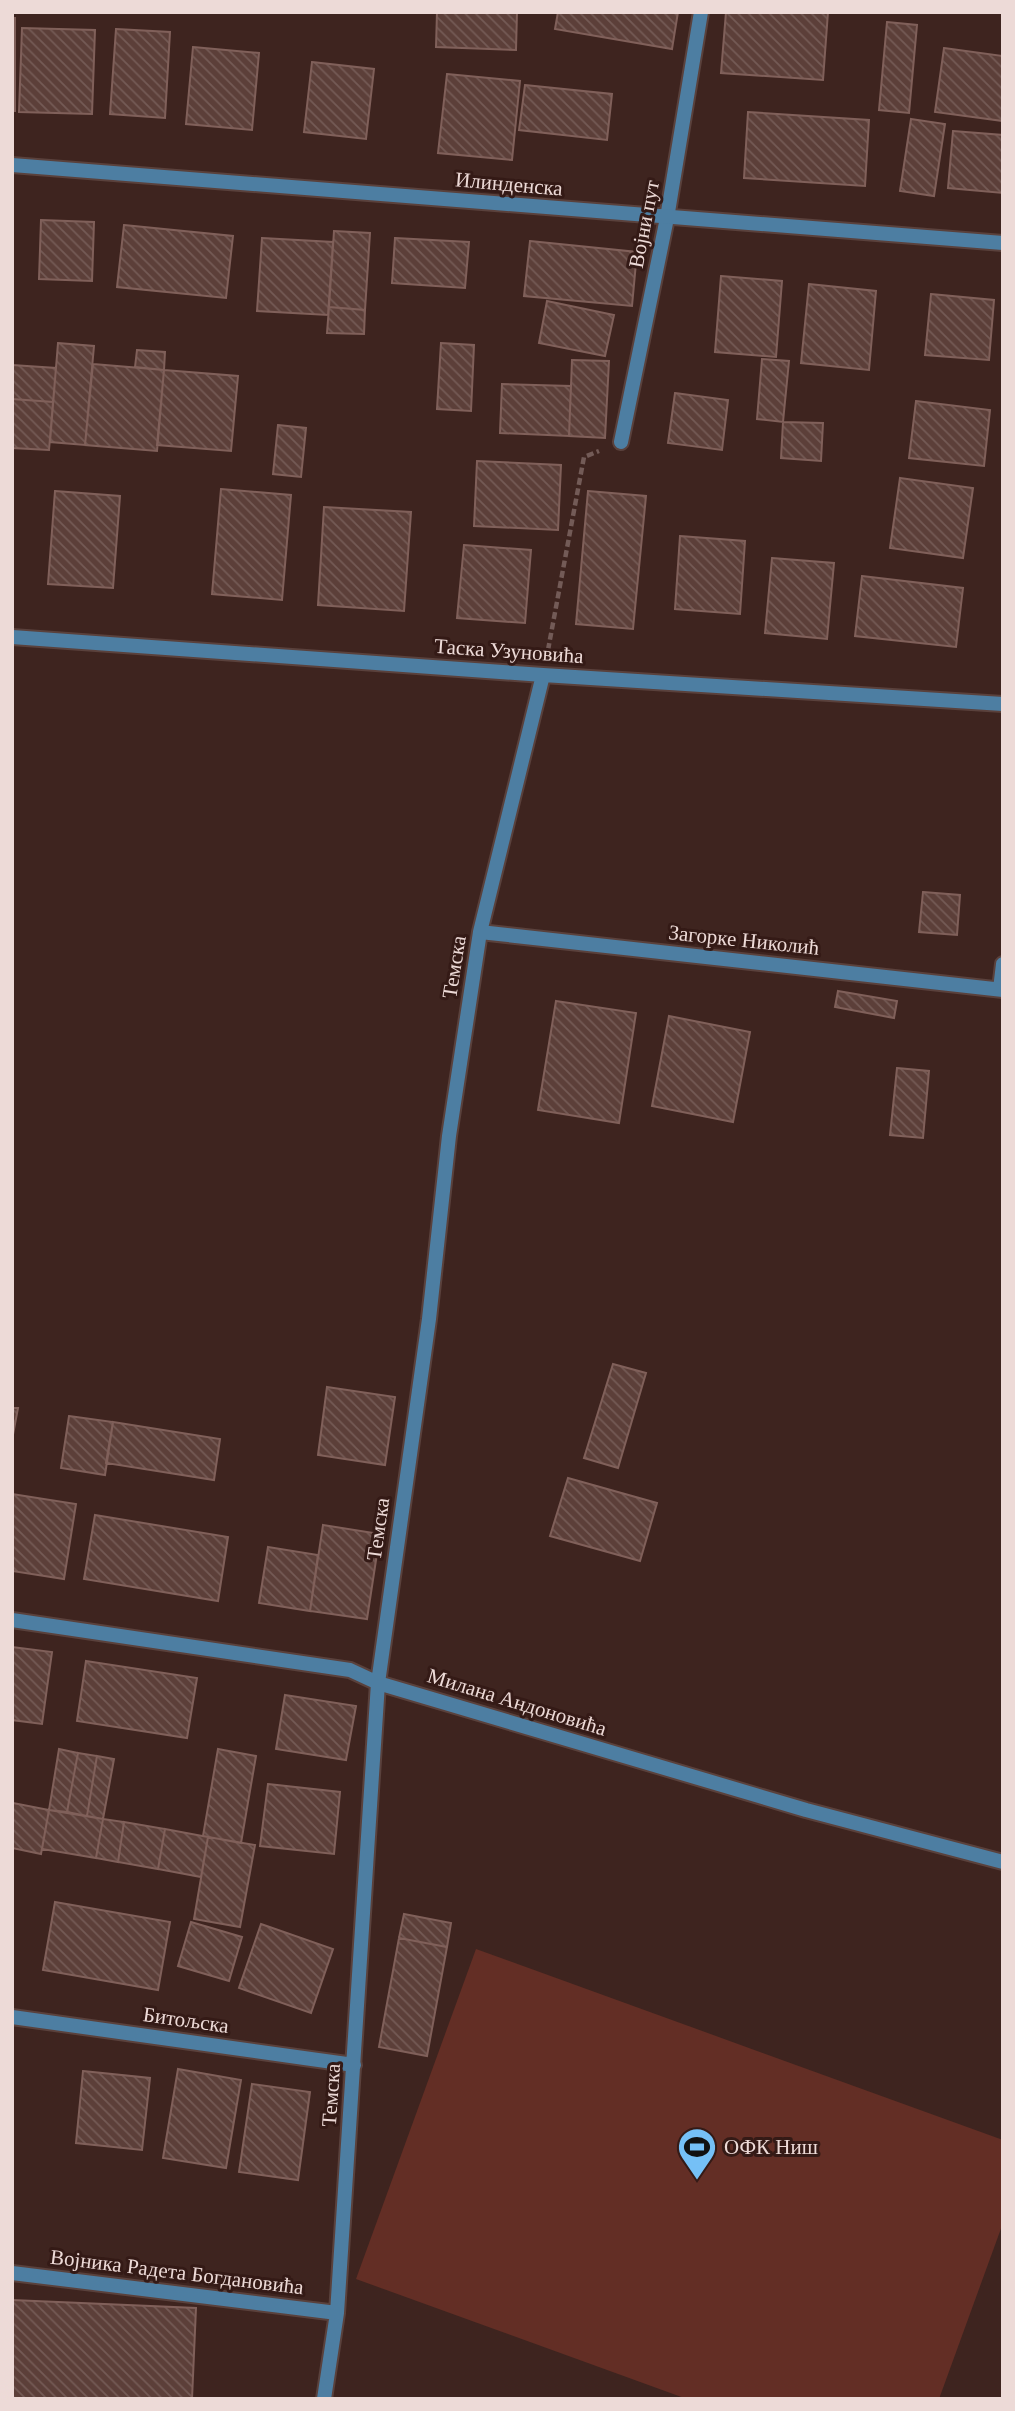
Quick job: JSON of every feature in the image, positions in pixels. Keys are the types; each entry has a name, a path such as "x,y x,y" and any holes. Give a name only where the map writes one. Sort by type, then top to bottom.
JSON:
{"street":[{"name":"Војни пут","path":"621,442 667,218 701,12"},
{"name":"Илинденска","path":"12,165 1003,243"},
{"name":"Таска Узуновића","path":"12,637 1003,704"},
{"name":"Темска","path":"324,2399 337,2313 378,1683 429,1319 449,1136 480,932 543,675"},
{"name":"Загорке Николић","path":"480,932 1001,990"},
{"path":"1001,990 1003,964"},
{"name":"Милана Андоновића","path":"12,1620 351,1670 378,1683 806,1810 1003,1862"},
{"name":"Битољска","path":"12,2017 354,2065"},
{"name":"Војника Радета Богдановића","path":"12,2273 337,2313"}],"path":[{"path":"543,675 584,457 621,442"}],"shaded area":[{"name":"ОФК Ниш","path":"476,1949 1003,2140 1003,2223 939,2399 687,2399 356,2279"}],"building":[{"path":"437,12 517,12 516,50 436,47"},
{"path":"558,12 678,12 672,49 555,29"},
{"path":"726,12 828,12 823,80 721,73"},
{"path":"12,18 15,18 15,111 12,111"},
{"path":"887,22 917,25 909,113 879,110"},
{"path":"22,28 95,30 92,114 19,112"},
{"path":"116,29 170,32 165,118 110,114"},
{"path":"193,47 259,53 252,130 186,124"},
{"path":"944,48 1003,56 1003,121 935,112"},
{"path":"312,62 374,69 366,139 304,132"},
{"path":"447,74 520,81 512,160 438,153"},
{"path":"525,85 612,94 607,140 519,130"},
{"path":"748,112 869,120 865,186 744,178"},
{"path":"911,119 945,124 934,196 900,191"},
{"path":"953,131 1003,135 1003,193 948,188"},
{"path":"41,220 94,222 92,281 39,279"},
{"path":"124,225 233,236 226,298 117,287"},
{"path":"334,231 370,233 365,310 329,307"},
{"path":"262,238 333,242 328,315 257,311"},
{"path":"395,238 469,242 465,288 392,283"},
{"path":"530,241 637,252 632,306 524,296"},
{"path":"721,276 782,281 776,357 715,352"},
{"path":"809,284 876,291 869,370 801,363"},
{"path":"931,294 994,300 989,360 925,355"},
{"path":"547,301 614,315 605,356 539,343"},
{"path":"329,307 365,310 364,334 327,333"},
{"path":"58,343 94,346 85,445 50,442"},
{"path":"441,343 474,345 471,411 437,409"},
{"path":"137,350 165,352 164,370 135,367"},
{"path":"762,359 789,361 783,422 757,419"},
{"path":"572,360 609,361 605,438 569,436"},
{"path":"93,364 164,370 157,451 85,445"},
{"path":"12,365 56,368 53,402 12,399"},
{"path":"164,370 238,376 231,451 157,445"},
{"path":"502,384 571,386 569,436 500,433"},
{"path":"675,393 728,400 722,450 668,443"},
{"path":"12,399 53,402 49,450 12,448"},
{"path":"916,401 990,410 984,466 909,458"},
{"path":"783,422 823,423 821,461 781,458"},
{"path":"278,425 306,428 301,477 273,474"},
{"path":"477,461 561,465 558,530 474,526"},
{"path":"900,478 973,488 963,558 890,548"},
{"path":"221,489 291,495 282,600 212,594"},
{"path":"55,491 120,496 113,588 48,584"},
{"path":"588,491 646,496 633,629 576,624"},
{"path":"324,507 411,512 404,611 318,605"},
{"path":"680,536 745,541 740,614 675,609"},
{"path":"464,545 531,550 525,623 457,618"},
{"path":"772,558 834,563 827,639 765,633"},
{"path":"862,576 963,588 956,647 855,636"},
{"path":"923,892 960,895 957,935 919,932"},
{"path":"838,991 897,1001 894,1018 835,1007"},
{"path":"556,1001 636,1013 619,1123 538,1110"},
{"path":"669,1016 750,1032 733,1122 652,1106"},
{"path":"897,1068 929,1071 923,1138 890,1135"},
{"path":"613,1364 646,1373 618,1468 584,1458"},
{"path":"327,1387 395,1397 385,1465 318,1455"},
{"path":"12,1408 18,1408 12,1440"},
{"path":"69,1416 113,1422 105,1475 61,1468"},
{"path":"113,1422 220,1439 214,1480 106,1463"},
{"path":"568,1478 657,1503 640,1561 550,1536"},
{"path":"12,1494 76,1504 64,1579 12,1571"},
{"path":"95,1515 228,1537 218,1601 84,1579"},
{"path":"323,1525 380,1534 367,1619 310,1611"},
{"path":"268,1547 318,1555 310,1611 259,1603"},
{"path":"12,1647 52,1652 42,1724 12,1720"},
{"path":"86,1661 197,1678 187,1738 77,1721"},
{"path":"285,1695 356,1706 346,1760 276,1749"},
{"path":"59,1749 78,1753 67,1812 49,1810"},
{"path":"218,1749 256,1756 241,1843 203,1836"},
{"path":"78,1753 97,1756 87,1816 67,1812"},
{"path":"97,1756 114,1759 103,1819 87,1816"},
{"path":"268,1784 340,1792 334,1854 260,1846"},
{"path":"13,1803 49,1810 41,1854 12,1848"},
{"path":"49,1810 103,1819 96,1858 42,1849"},
{"path":"103,1819 124,1822 118,1862 96,1858"},
{"path":"124,1822 165,1829 158,1869 118,1862"},
{"path":"165,1829 208,1837 201,1877 158,1869"},
{"path":"208,1837 255,1845 240,1927 194,1919"},
{"path":"55,1902 170,1922 158,1990 43,1970"},
{"path":"404,1914 451,1923 447,1947 399,1938"},
{"path":"191,1922 242,1937 229,1981 178,1966"},
{"path":"261,1924 333,1949 311,2013 239,1988"},
{"path":"399,1938 447,1947 427,2056 379,2047"},
{"path":"178,2069 241,2080 226,2168 163,2158"},
{"path":"83,2071 150,2078 142,2150 76,2143"},
{"path":"252,2084 310,2092 298,2180 239,2172"},
{"path":"12,2300 196,2308 192,2399 12,2399"}],"place":[{"name":"ОФК Ниш","path":"697,2181"}]}
